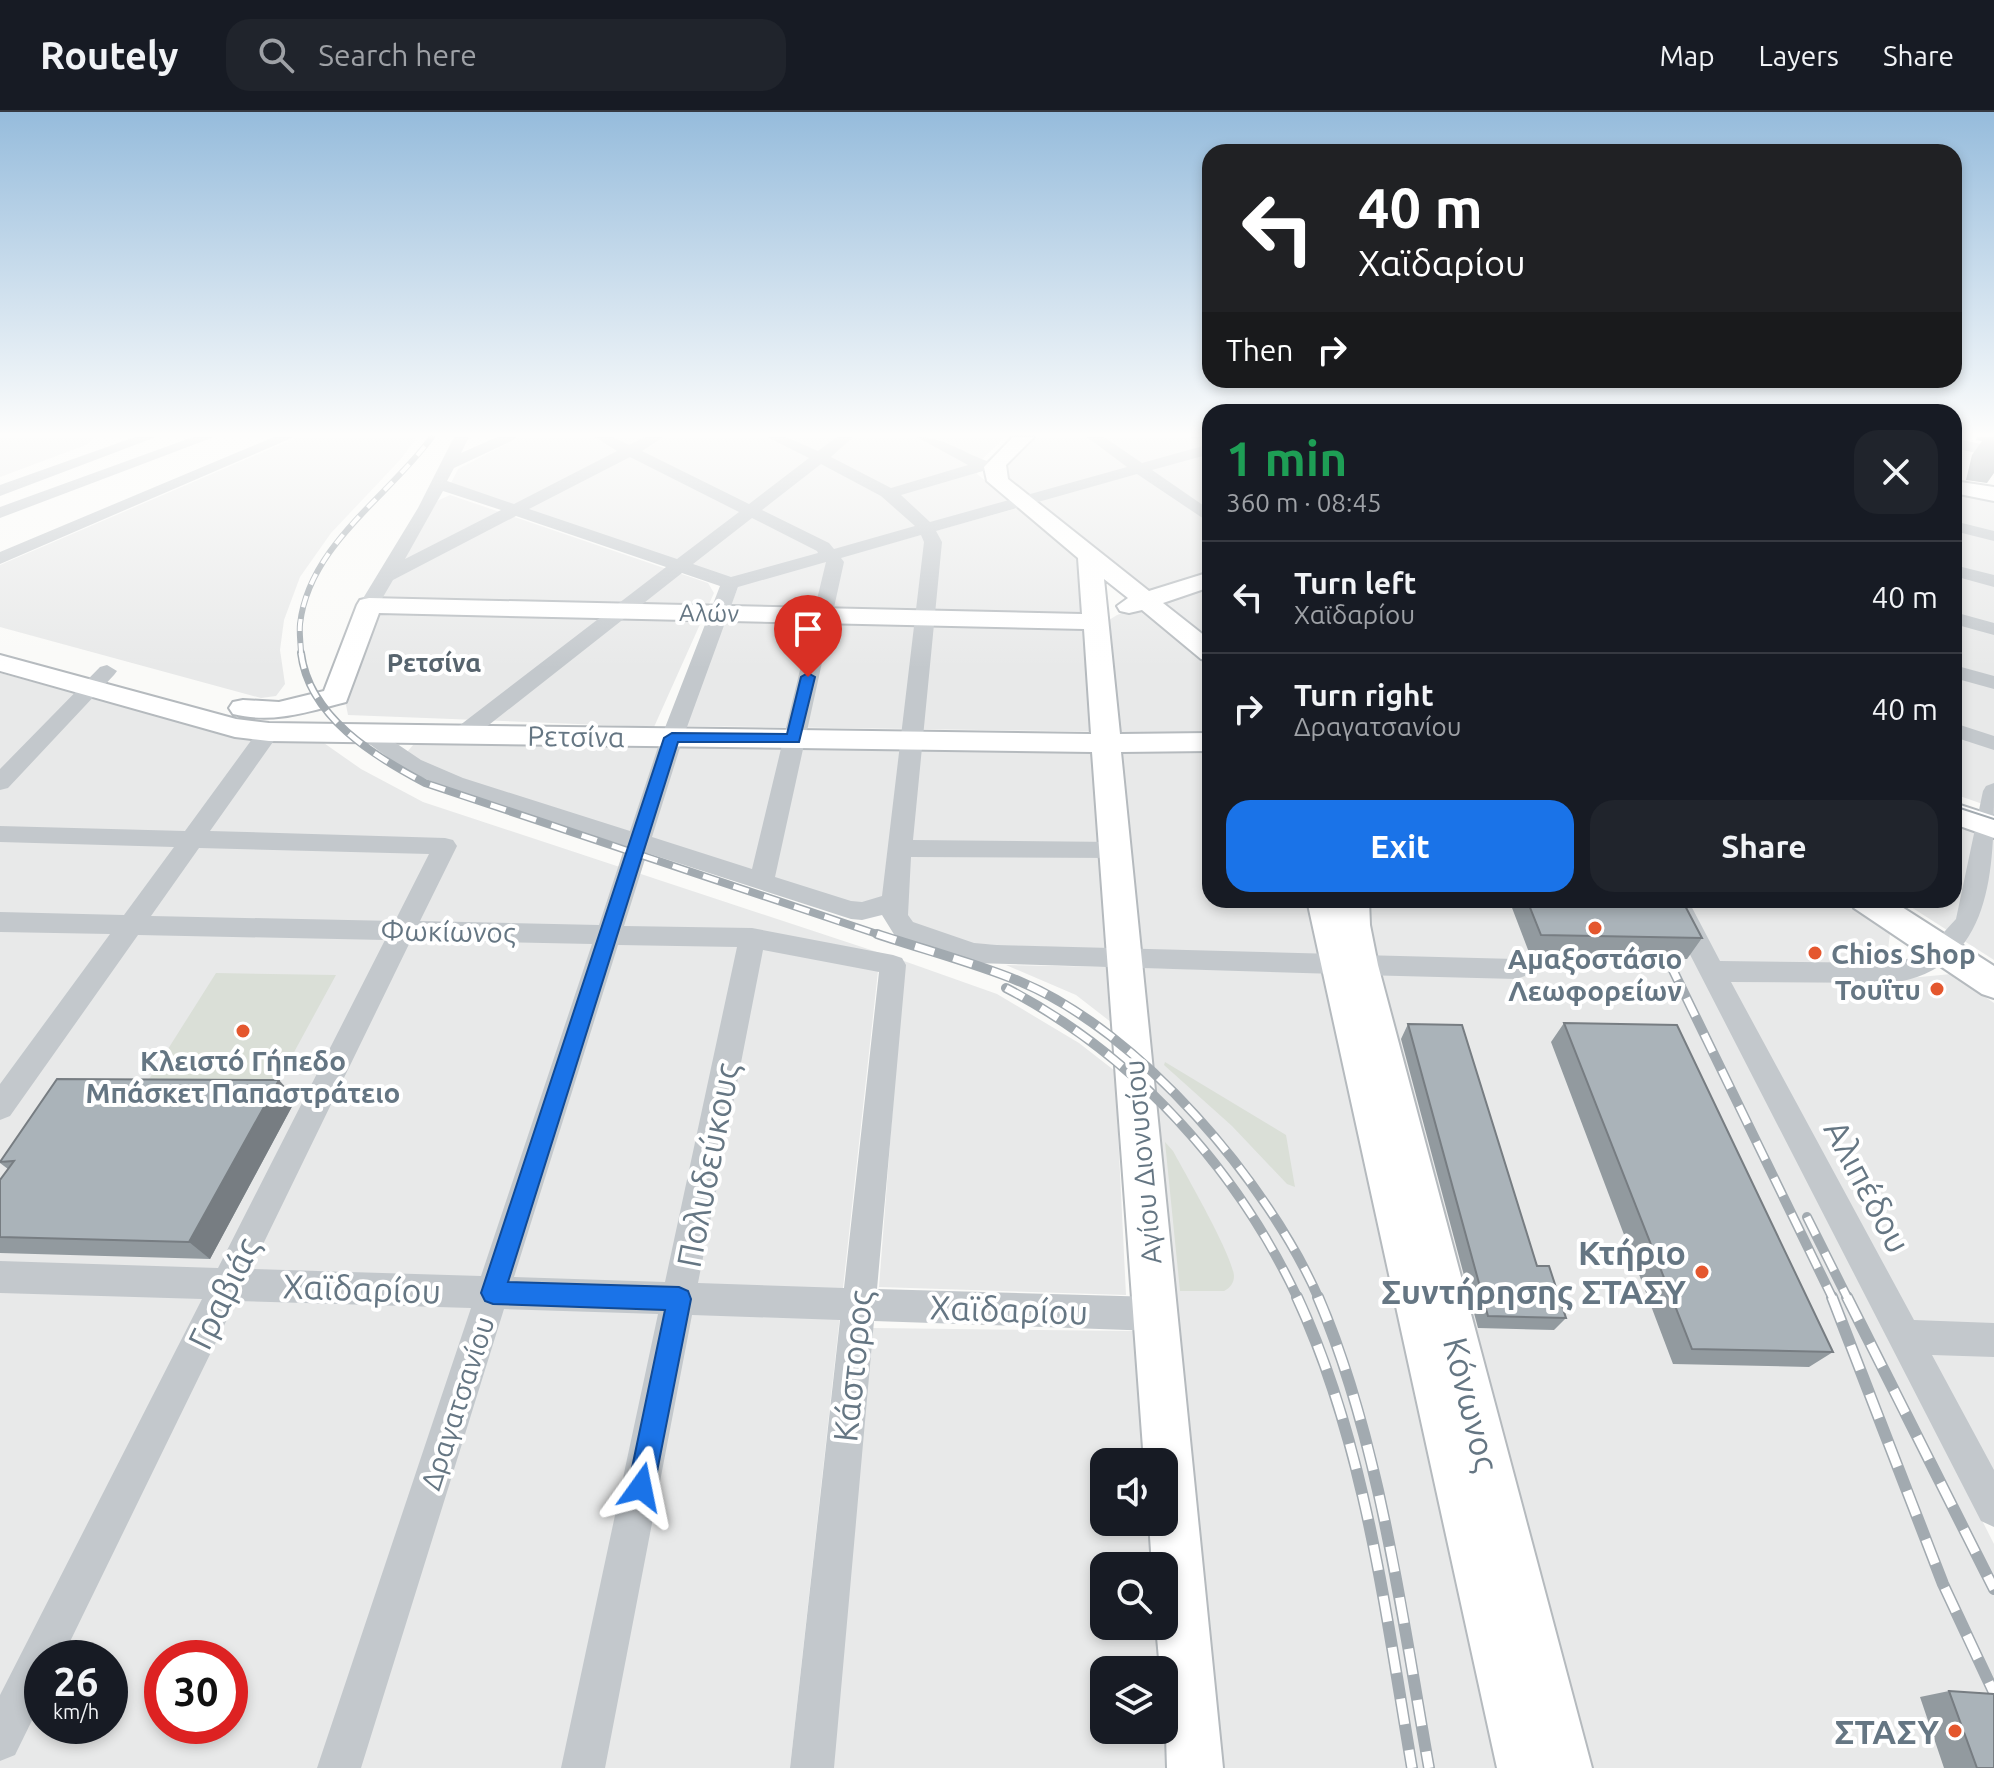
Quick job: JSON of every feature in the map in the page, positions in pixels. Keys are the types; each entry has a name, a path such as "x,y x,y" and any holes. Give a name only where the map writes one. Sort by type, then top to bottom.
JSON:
{"main road":[{"path":"1037,514 1202,646"},
{"name":"Αγίου Διονυσίου","path":"1090,557 1195,1768"},
{"path":"1096,622 1115,611 1202,582"},
{"path":"364,732 343,714 336,696 369,605"},
{"name":"Αλών","path":"369,605 1096,622"},
{"name":"Ρετσίνα","path":"0,641 235,728 269,732 1202,742"},
{"name":"Ρετσίνα","path":"0,663 99,679 255,711 295,708 336,696"},
{"path":"1962,816 1991,826"},
{"name":"Κόνωνος","path":"1326,908 1348,965 1564,1768"},
{"name":"Κόνωνος","path":"1353,908 1348,965 1525,1768"},
{"path":"1878,908 1994,984"}],"street":[{"path":"56,514 76,526"},
{"path":"0,559 104,514"},
{"path":"369,605 422,514"},
{"path":"386,576 508,514"},
{"path":"524,514 730,583 978,514"},
{"path":"463,734 746,514"},
{"path":"762,880 835,562 823,547 763,514"},
{"path":"915,514 928,528 933,542 894,902 895,917 904,929 973,953 1125,961 1516,969"},
{"path":"1962,528 1994,536"},
{"path":"1962,572 1994,581"},
{"name":"Δραγατσανίου","path":"339,1768 672,738 730,583"},
{"path":"1962,620 1994,629"},
{"path":"1962,673 1994,683"},
{"path":"0,783 99,679"},
{"path":"0,1107 269,732"},
{"path":"364,732 413,765 455,783 851,910 862,911 894,902"},
{"path":"1962,733 1994,743"},
{"path":"1713,971 1891,973 1924,966 1943,951 1968,922 1991,826 1994,791"},
{"path":"0,834 192,839"},
{"name":"Γραβιάς","path":"0,1740 445,846 192,839"},
{"path":"899,848 1116,850"},
{"name":"Αλιπέδου","path":"1679,908 1994,1508"},
{"name":"Φωκίωνος","path":"0,922 752,938 893,965"},
{"name":"Πολυδεύκους","path":"583,1768 752,938"},
{"name":"Κάστορος","path":"812,1768 893,965"},
{"name":"Χαϊδαρίου","path":"0,1277 1155,1314"},
{"path":"1905,1337 1994,1340"}],"shaded area":[{"path":"118,514 349,514 331,533 300,577 284,620 280,650 285,684 276,696 261,698 0,627 0,565"},
{"path":"429,514 507,514 708,583 714,593 654,727 348,715 344,695 373,610"},
{"path":"538,514 963,514 730,578"},
{"path":"996,514 1031,514 1082,556 1083,631 1105,631 1106,622 1144,605 1202,652 1202,733 682,726 739,585"},
{"path":"1049,514 1202,514 1202,638"},
{"path":"1962,514 1994,514 1994,677 1962,667"},
{"path":"0,673 242,738 321,741 361,769 423,802 880,953 790,1768 0,1768"},
{"path":"1962,677 1994,687 1994,808 1962,797"},
{"path":"414,744 1202,751 1202,908 1315,908 1324,958 973,944 430,768 407,752"},
{"path":"1962,828 1994,839 1994,960 1913,908 1962,908"},
{"path":"1367,908 1668,908 1699,963 1994,1544 1994,1768 1583,1768 1366,917"},
{"path":"1683,908 1852,908 1890,933 1886,968 1715,966"},
{"path":"904,961 997,994 1079,1043 1115,1071 1126,1295 879,1287"},
{"path":"1006,965 1111,967 1116,1026 1076,995"},
{"path":"1138,968 1328,972 1509,1768 1213,1768"},
{"name":"Κλειστό Γήπεδο Μπάσκετ Παπαστράτειο","path":"216,973 336,975 274,1089 144,1087"},
{"path":"1951,974 1994,1003 1994,1328 1909,1325 1720,977 1910,978"},
{"path":"1165,1062 1286,1135 1295,1187 1287,1184 1232,1126 1164,1065"},
{"path":"1165,1142 1197,1195 1232,1266 1233,1281 1224,1291 1180,1291"},
{"path":"872,1328 1136,1331 1144,1448 1090,1448 1090,1536 1150,1536 1151,1552 1090,1552 1090,1640 1158,1640 1159,1656 1090,1656 1090,1744 1165,1744 1167,1768 833,1768"},
{"path":"1923,1351 1994,1353 1994,1486"}],"building":[{"path":"1530,908 1686,908 1702,938 1541,935"},
{"name":"Κτήριο Συντήρησης ΣΤΑΣΥ","path":"1564,1023 1677,1025 1833,1352 1692,1349"},
{"path":"1408,1024 1462,1025 1537,1266 1549,1266 1566,1318 1488,1316"},
{"path":"57,1079 279,1080 189,1242 0,1237 0,1180 14,1161 0,1162"},
{"path":"1949,1691 1994,1694 1994,1768 1977,1768"}],"tram line":[{"path":"1962,809 1994,819"}],"railway":[{"path":"301,655 300,624 306,596 334,546 361,514"},
{"path":"301,653 307,676 330,715 365,747 425,783 877,934"},
{"path":"877,934 1021,982 1066,1005 1111,1036 1196,1115 1234,1160 1268,1207 1318,1297"},
{"path":"877,934 883,936"},
{"path":"1669,962 1833,1299"},
{"path":"1006,988 1053,1015 1097,1047 1178,1120 1245,1205 1297,1297"},
{"path":"1807,1217 1847,1297"},
{"path":"1297,1297 1340,1410 1356,1469 1382,1588 1412,1768"},
{"path":"1318,1297 1339,1352 1373,1468 1429,1768"},
{"path":"1832,1297 1943,1584 1994,1693"},
{"path":"1847,1297 1994,1589"}],"place":[{"name":"Αμαξοστάσιο Λεωφορείων","path":"1595,928"},
{"name":"Chios Shop","path":"1815,953"},
{"name":"Τουϊτυ","path":"1937,989"},
{"name":"Κλειστό Γήπεδο Μπάσκετ Παπαστράτειο","path":"243,1031"},
{"name":"Κτήριο Συντήρησης ΣΤΑΣΥ","path":"1702,1272"},
{"name":"ΣΤΑΣΥ","path":"1955,1731"}],"district":[{"name":"Ρετσίνα","path":"434,662"}],"route":[{"path":"641,1487 679,1299 493,1293 672,738 793,739 808,677"}]}
